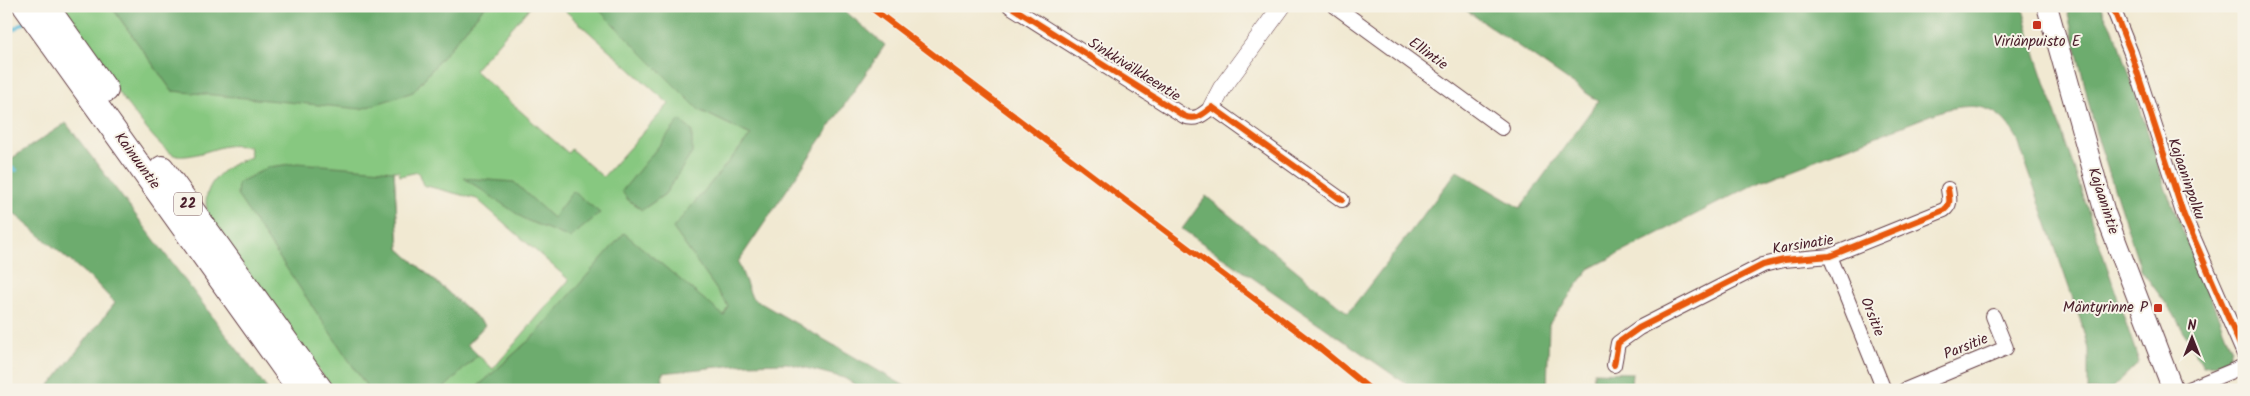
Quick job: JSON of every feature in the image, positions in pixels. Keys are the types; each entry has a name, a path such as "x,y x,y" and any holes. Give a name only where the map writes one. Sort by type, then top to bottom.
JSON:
{"highway":[{"name":"Kainuuntie","path":"25,6 47,18 321,390"},
{"name":"Kainuuntie","path":"47,18 300,390"}],"main road":[{"name":"Kajaanintie","path":"2048,6 2105,214 2173,390"}],"street":[{"name":"Sinkkivälkkeentie","path":"1010,6 1184,116 1191,119 1199,117 1212,107"},
{"path":"1282,6 1222,88 1212,107 1342,200"},
{"name":"Ellintie","path":"1336,6 1502,128"},
{"name":"Kajaaninpolku","path":"2113,8 2131,53 2184,216 2244,354"},
{"name":"Karsinatie","path":"1614,365 1618,344 1624,337 1745,274 1774,262 1830,256 1944,210 1950,202 1948,189"},
{"name":"Orsitie","path":"1830,256 1884,390"},
{"name":"Parsitie","path":"1905,390 2006,348 1993,316"},
{"path":"2186,390 2244,366"}],"green space":[{"path":"59,6 111,6 172,91 413,92 485,6 531,6 474,70 568,153 571,149 603,177 669,104 560,6 595,6 699,110 751,135 674,228 728,306 725,316 537,333 474,390 333,390 209,218 206,203 210,187 221,173 235,163 251,157 249,146 226,146 195,155 183,156 177,156 166,149 151,134 116,89","holes":["394,171 399,171 400,176 418,172 423,185 477,199 569,280 493,369 467,345 485,325 399,249","665,194 642,210 627,199"]},
{"path":"111,6 485,6 413,92 361,109 172,91"},
{"path":"595,6 839,6 885,45 738,262 752,298 909,390 864,390 844,378 787,363 746,364 662,373 664,390 474,390 537,333 624,233 724,316 728,306 673,228 751,135 699,110"},
{"path":"1460,6 2022,6 2037,58 2139,362 2110,390 2088,390 2088,349 2081,322 2017,138 2003,119 1995,113 1987,109 1968,106 1944,110 1761,181 1589,269 1549,324 1547,390 1415,390 1182,229 1206,196 1348,313 1457,171 1520,208 1598,101"},
{"path":"2066,6 2100,6 2120,45 2166,190 2231,348 2228,358 2215,365 2203,366 2173,313 2141,270 2096,133"},
{"path":"680,120 692,131 692,153 665,194 642,210 627,199 622,191"},
{"path":"66,123 268,390 46,390 115,303 94,281 6,207 6,162"},
{"path":"298,163 394,171 399,249 485,325 467,344 478,355 442,390 369,390 237,195 238,183 269,167"},
{"path":"464,178 514,182 553,218 573,191 600,213 570,238 526,220"},
{"path":"1594,372 1632,373 1631,386 1626,390 1593,390"},
{"path":"785,384 806,390 709,390 737,385"}],"waterway":[{"path":"6,34 25,22"},
{"path":"6,166 16,170"}],"cycle path":[{"path":"869,6 1321,349 1371,390"},
{"path":"1010,6 1184,116 1192,118 1202,115 1212,107 1342,200"},
{"path":"2113,8 2131,53 2184,216 2244,354"},
{"path":"1614,365 1618,343 1639,328 1763,265 1784,260 1830,256 1944,210 1949,203 1948,189"}],"place":[{"name":"Viriänpuisto E","path":"2037,25"},
{"name":"Mäntyrinne P","path":"2158,308"}]}
